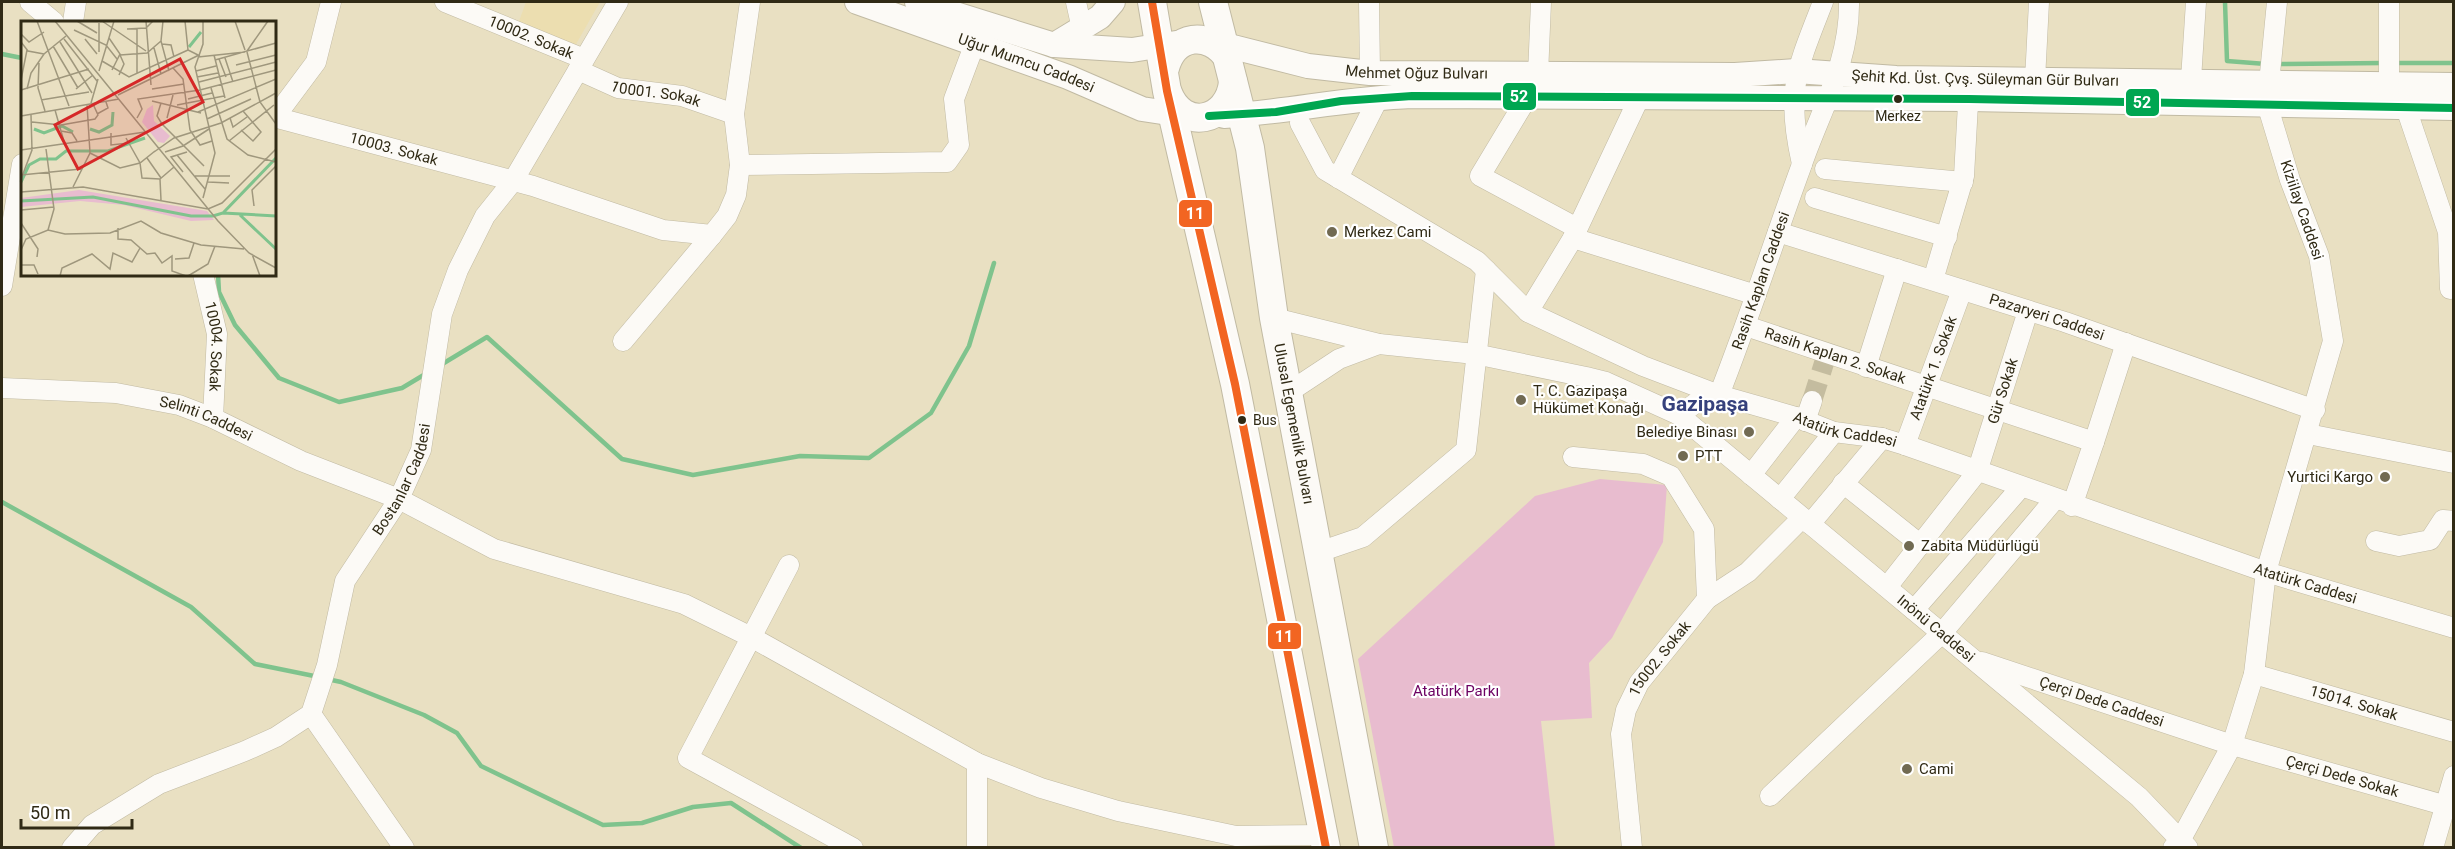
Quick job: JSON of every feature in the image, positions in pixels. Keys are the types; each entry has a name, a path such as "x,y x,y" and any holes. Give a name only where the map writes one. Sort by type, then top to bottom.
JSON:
{"highway":[{"path":"1152,2 1179,85 1325,841"},
{"name":"Ulusal Egemenlik Bulvarı","path":"1213,2 1225,57 1243,114 1274,318 1374,848"},
{"path":"1202,39 1225,57 1227,104 1179,85 1202,39"}],"main road":[{"name":"Uğur Mumcu Caddesi","path":"857,2 975,43 1142,109 1179,85 1132,50 1054,45 917,2"},
{"name":"Uğur Mumcu Caddesi","path":"1054,45 1100,17 1113,2"},
{"name":"Mehmet Oğuz Bulvarı","path":"1225,57 1371,73 1538,75 1595,72 1735,75 1797,71 1839,73"},
{"name":"Şehit Kd. Üst. Çvş. Süleyman Gür Bulvarı","path":"1839,73 1896,78 1969,89 2190,92 2269,77 2389,78 2454,85"},
{"name":"Şehit Kd. Üst. Çvş. Süleyman Gür Bulvarı","path":"2269,77 2406,108 2454,108"},
{"name":"Şehit Kd. Üst. Çvş. Süleyman Gür Bulvarı","path":"1830,99 1969,89 2035,80 2190,92"},
{"name":"Mehmet Oğuz Bulvarı","path":"1179,85 1243,114 1276,112 1379,97 1640,96 1830,99"}],"street":[{"path":"30,2 53,21"},
{"path":"73,21 76,2"},
{"path":"276,116 316,62 331,2"},
{"name":"10002. Sokak","path":"445,2 581,64"},
{"name":"Bostanlar Caddesi","path":"311,714 327,665 345,581 399,500 421,450 446,303 458,270 484,216 513,181 618,2"},
{"path":"623,340 727,216 736,195 740,165 734,114 750,2"},
{"path":"1076,2 1082,29"},
{"path":"1368,2 1371,73"},
{"path":"1538,75 1541,2"},
{"path":"1802,164 1793,128 1792,98 1797,71 1822,2"},
{"name":"Rasih Kaplan Caddesi","path":"1719,395 1746,326 1802,164 1839,73 1849,2"},
{"path":"2035,80 2039,2"},
{"path":"2190,92 2196,2"},
{"path":"2269,77 2277,2"},
{"path":"2389,2 2389,78"},
{"path":"740,165 947,162 959,145 954,99 975,43"},
{"name":"10001. Sokak","path":"581,64 618,88 682,96 734,114"},
{"name":"Kiziilay Caddesi","path":"2181,845 2232,745 2254,674 2266,572 2315,410 2333,341 2319,256 2290,180 2269,77"},
{"path":"1933,280 1963,183 1969,89"},
{"path":"1528,312 1575,233 1640,96"},
{"path":"1338,178 1379,97"},
{"path":"1527,98 1480,176 1575,233 1756,295"},
{"path":"2406,108 2448,232 2450,289"},
{"name":"10003. Sokak","path":"276,117 513,181 663,230 712,235"},
{"name":"Atatürk Caddesi","path":"1300,123 1325,170 1477,261 1528,312 1643,366 1719,395 1800,419 1834,432 1882,438 2266,572 2454,628"},
{"path":"1825,169 1963,183"},
{"path":"2,286 21,170"},
{"path":"1815,198 1947,237"},
{"name":"Pazaryeri Caddesi","path":"1778,232 2126,343 2315,410"},
{"path":"1866,368 1897,269"},
{"path":"1319,552 1363,537 1466,450 1486,270"},
{"name":"10004. Sokak","path":"203,276 217,334 213,418"},
{"name":"Atatürk 1. Sokak","path":"1905,446 1962,290"},
{"name":"Gür Sokak","path":"1887,587 1977,472 2028,311"},
{"name":"Inönü Caddesi","path":"1274,318 1379,344 1475,354 1606,382 1679,415 2139,797 2181,845"},
{"name":"Rasih Kaplan 2. Sokak","path":"1746,326 1826,357 1997,409 2094,442"},
{"path":"1770,796 1941,633 2063,502 2094,442 2126,343"},
{"path":"1289,392 1339,359 1379,344"},
{"name":"Selinti Caddesi","path":"2,388 116,393 179,405 213,418 301,462 399,500 494,549 684,604 752,637 977,763 1041,788 1118,811 1236,836 1325,841"},
{"path":"1679,415 1700,400 1719,395"},
{"path":"1751,475 1800,419 1812,401"},
{"path":"1780,499 1834,432"},
{"path":"2308,434 2454,463"},
{"name":"15002. Sokak","path":"1632,848 1621,734 1626,710 1639,683 1707,600 1748,572 1806,521 1882,438"},
{"path":"1574,457 1643,464 1671,476 1704,529 1707,600"},
{"path":"1843,483 1921,545"},
{"path":"1914,610 2021,487"},
{"path":"2376,541 2399,546 2430,540 2443,519 2454,521"},
{"path":"789,565 688,758 853,848"},
{"name":"Çerçi Dede Caddesi","path":"1971,658 2232,745"},
{"name":"15014. Sokak","path":"2254,674 2454,732"},
{"path":"72,848 92,825 159,784 276,737 311,714 404,848"},
{"name":"Çerçi Dede Sokak","path":"2232,745 2449,807"},
{"path":"977,763 977,848"},
{"path":"2433,848 2449,807 2454,776"}],"shaded area":[{"path":"526,2 600,2 575,46 518,24"}],"green space":[{"name":"Atatürk Parkı","path":"1600,479 1667,485 1663,542 1612,638 1589,663 1592,718 1541,721 1555,847 1394,847 1358,659 1535,496"}],"waterway":[{"path":"2225,2 2227,61 2266,64"},
{"path":"2,54 21,58"},
{"path":"2275,64 2383,63"},
{"path":"2395,63 2454,63"},
{"path":"439,366 487,337 622,459 693,475 800,456 869,458 931,413 969,346 994,263"},
{"path":"218,276 219,292 235,325 279,378 339,402 402,388 427,373"},
{"path":"2,502 191,607 255,664 319,677"},
{"path":"327,679 341,682 424,715 457,733 481,766 603,825 642,823 693,807 731,803 801,848"}],"tunnel":[{"path":"1812,401 1825,360"}],"transit line":[{"name":"11","path":"1152,2 1167,91 1235,384 1326,848"},
{"name":"52","path":"1209,116 1276,112 1341,101 1412,96 1969,99 2454,108"}],"place":[{"name":"Merkez","path":"1898,99"},
{"name":"Merkez Cami","path":"1332,232"},
{"name":"T. C. Gazipaşa Hükümet Konağı","path":"1521,400"},
{"name":"Bus","path":"1242,420"},
{"name":"Belediye Binası","path":"1749,432"},
{"name":"PTT","path":"1683,456"},
{"name":"Yurtici Kargo","path":"2385,477"},
{"name":"Zabita Müdürlügü","path":"1909,546"},
{"name":"Cami","path":"1907,769"}],"district":[{"name":"Gazipaşa","path":"1705,404"}]}
